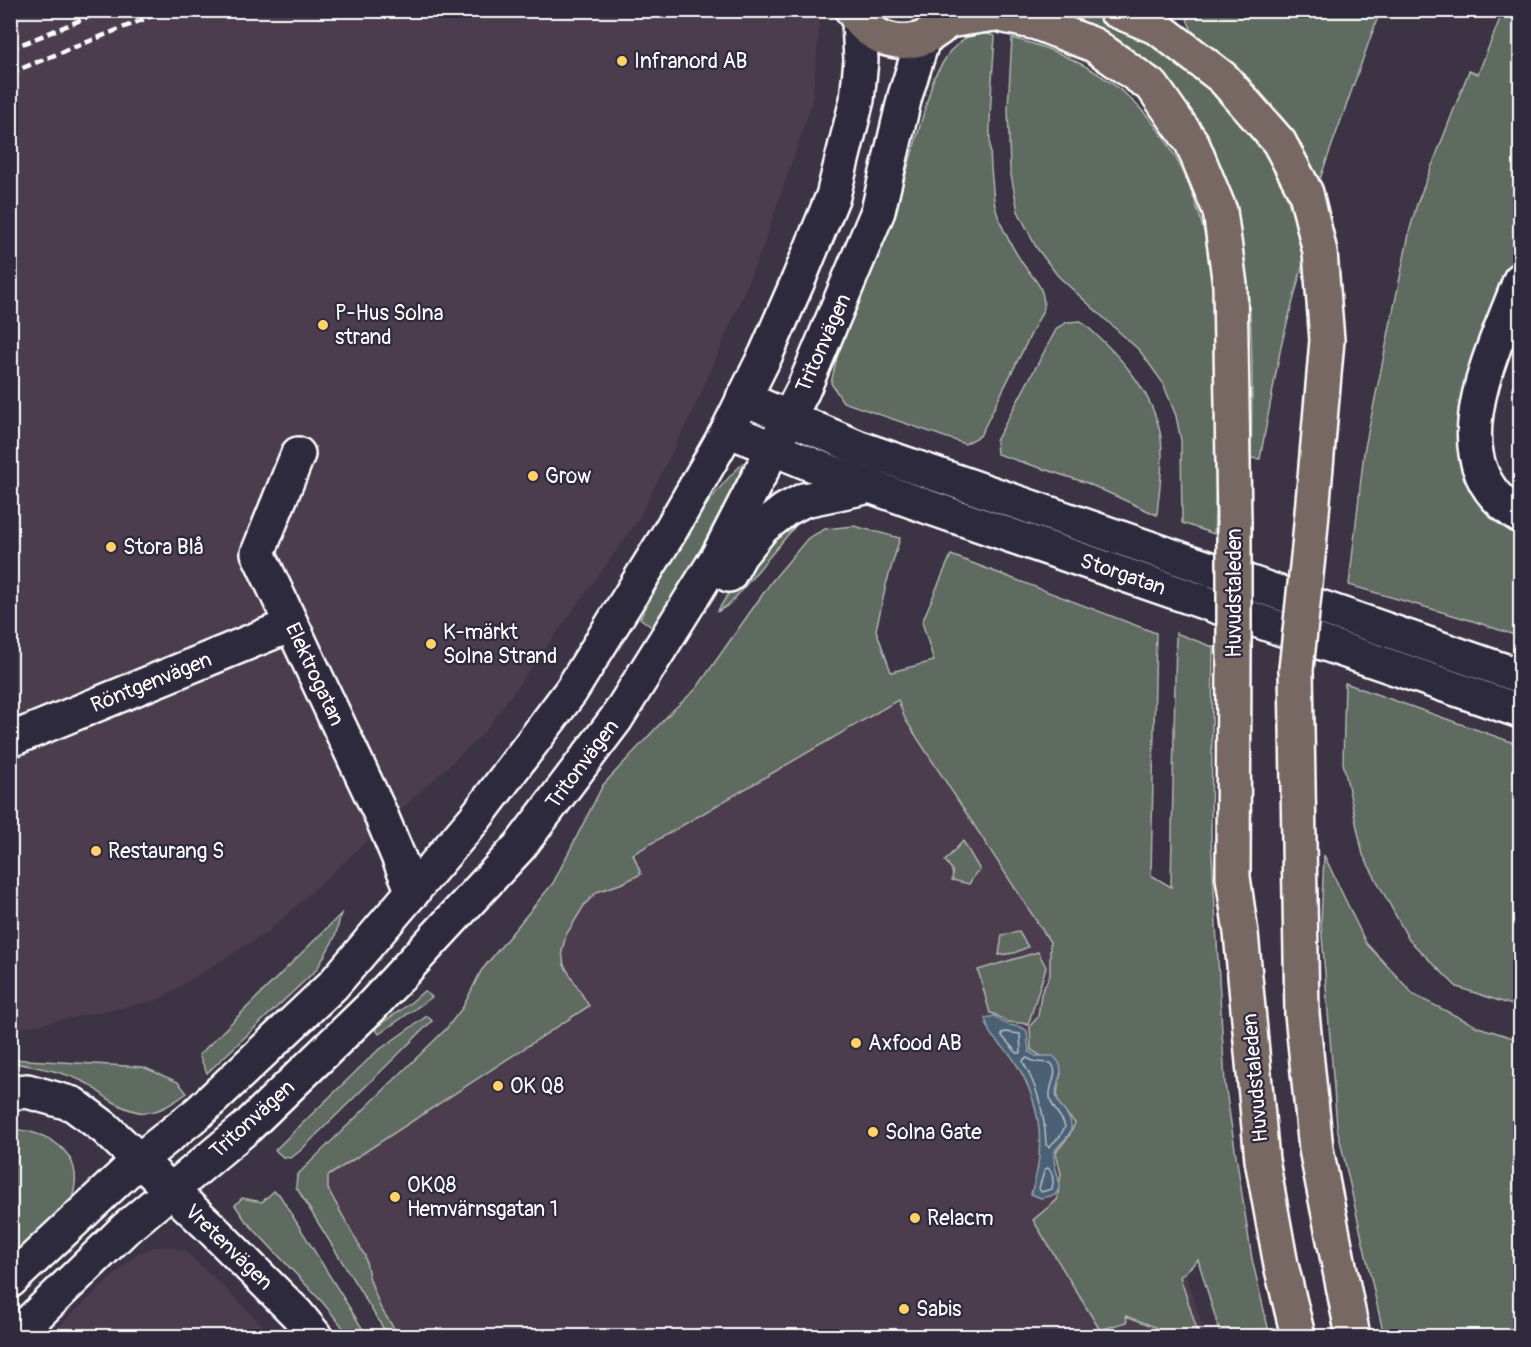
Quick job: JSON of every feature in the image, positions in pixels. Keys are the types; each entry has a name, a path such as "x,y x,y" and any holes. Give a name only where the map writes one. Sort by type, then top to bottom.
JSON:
{"main road":[{"path":"1115,10 1158,28 1223,78 1279,142 1306,193 1320,252 1327,340 1296,669 1302,1014 1316,1149 1353,1336"},
{"name":"Huvudstaleden","path":"855,16 874,35 890,40 907,42 942,23 995,14 1037,23 1094,45 1153,87 1192,143 1220,211 1230,285 1234,521 1233,877 1241,933 1262,1160 1281,1265 1298,1336"}],"street":[{"name":"Tritonvägen","path":"10,1281 139,1160 199,1112 333,985 476,817 571,691 669,533 728,430 798,281 832,196 857,100 861,60 855,16"},
{"name":"Tritonvägen","path":"15,1336 125,1229 247,1127 370,1008 520,846 616,719 718,556 789,418 843,300 878,211 905,96 942,23"},
{"path":"1521,280 1478,401 1473,434 1477,462 1488,486 1508,508 1521,516"},
{"name":"Storgatan","path":"743,398 837,440 1521,676"},
{"name":"Storgatan","path":"728,430 871,486 1521,711"},
{"name":"Elektrogatan","path":"298,454 258,553 380,813 413,892"},
{"path":"664,641 709,609 740,555 762,528 785,510 804,500 871,486"},
{"name":"Röntgenvägen","path":"10,740 291,625"},
{"name":"Vretenvägen","path":"10,1093 27,1090 73,1104 105,1128 297,1314 315,1336"}],"shaded area":[{"path":"1195,10 1380,11 1317,187 1279,113 1243,72 1192,31 1187,19"},
{"path":"10,11 821,11 812,103 762,249 700,396 637,522 483,734 269,931 158,1000 11,1030"},
{"path":"1053,11 1083,11 1129,27 1174,51 1244,122 1265,152 1285,191 1305,256 1281,346 1260,459 1251,458 1251,331 1242,242 1232,200 1218,161 1198,125 1182,106 1149,77 1113,40 1088,23"},
{"path":"1503,11 1520,11 1520,246 1471,397 1471,474 1489,517 1520,535 1520,637 1349,585 1364,452 1410,229 1417,204 1469,71 1478,74"},
{"path":"983,33 995,36 990,143 995,206 1011,243 1041,288 1044,308 980,436 965,444 843,402 831,383 837,357 902,188 934,77 950,51 965,38"},
{"path":"1012,38 1089,68 1145,113 1182,170 1205,236 1216,308 1219,384 1214,534 1182,523 1181,440 1176,416 1163,383 1140,351 1058,276 1036,247 1018,211 1010,170 1008,108"},
{"path":"1081,321 1129,370 1140,385 1155,415 1162,452 1157,515 1087,483 997,454 996,441 1057,328 1067,322"},
{"path":"747,460 690,569 654,629 640,618 702,512 731,475"},
{"path":"802,518 730,604 717,612 762,539"},
{"path":"854,526 900,538 876,630 891,672 934,661 922,622 951,555 1156,633 1151,875 1171,887 1176,633 1213,647 1211,836 1225,1084 1252,1259 1270,1336 1221,1336 1198,1260 1180,1277 1199,1336 1167,1336 1155,1327 1126,1316 1127,1322 1100,1330 1033,1220 1057,1200 1061,1174 1056,1152 1069,1136 1075,1123 1063,1110 1058,1100 1061,1073 1045,1058 1031,1050 1030,1026 1038,1017 1041,994 1050,975 1050,942 905,719 898,700 633,854 641,874 597,892 585,904 566,935 562,951 564,965 589,1006 328,1176 328,1189 365,1256 369,1277 380,1307 399,1336 388,1336 296,1187 297,1175 446,1029 463,1007 481,971 553,883 603,785 671,712 696,689 772,581 808,538 825,529"},
{"path":"1345,683 1520,745 1520,1006 1457,987 1409,940 1363,855 1343,763"},
{"path":"898,700 905,719 1146,1089 1173,1233 1205,1336 399,1336 380,1307 369,1277 365,1256 328,1189 328,1176 589,1007 564,965 562,951 566,935 585,903 598,892 623,883 632,854"},
{"path":"963,841 980,870 969,884 952,880 953,874 945,861"},
{"path":"1324,855 1366,943 1414,995 1478,1027 1520,1040 1520,1330 1517,1336 1384,1336 1337,1127 1321,923"},
{"path":"341,914 335,937 317,969 207,1073 199,1055"},
{"path":"1019,932 1028,947 1014,953 999,955 1002,935"},
{"path":"1038,952 1046,967 1028,1025 1008,1022 990,1013 978,970"},
{"path":"424,991 432,997 379,1034 375,1028"},
{"path":"427,1016 432,1021 300,1151 291,1158 283,1157 275,1150 376,1052"},
{"path":"11,1059 143,1067 178,1082 187,1093 166,1107 139,1112 119,1105 80,1080 62,1073 11,1064"},
{"path":"10,1129 26,1131 54,1142 71,1161 75,1174 69,1206 11,1261"},
{"path":"274,1191 279,1194 367,1336 350,1336 323,1303 245,1220 235,1205 242,1198 262,1202"},
{"path":"154,1247 172,1247 186,1252 273,1336 48,1336 138,1253"}],"water":[{"path":"995,1016 1000,1021 1027,1031 1029,1052 1036,1056 1053,1056 1060,1065 1056,1094 1070,1119 1071,1128 1054,1155 1059,1180 1055,1195 1041,1198 1031,1194 1039,1159 1039,1125 1023,1076 1014,1060 990,1032 985,1018"}],"railway":[{"path":"10,49 105,10"},
{"path":"10,73 167,10"}],"place":[{"name":"Infranord AB","path":"622,61"},
{"name":"P-Hus Solna strand","path":"323,325"},
{"name":"Grow","path":"533,476"},
{"name":"Stora Blå","path":"111,547"},
{"name":"K-märkt Solna Strand","path":"431,644"},
{"name":"Restaurang S","path":"96,851"},
{"name":"Axfood AB","path":"856,1043"},
{"name":"OK Q8","path":"498,1086"},
{"name":"Solna Gate","path":"873,1132"},
{"name":"OKQ8 Hemvärnsgatan 1","path":"395,1197"},
{"name":"Relacm","path":"915,1218"},
{"name":"Sabis","path":"904,1309"}]}
